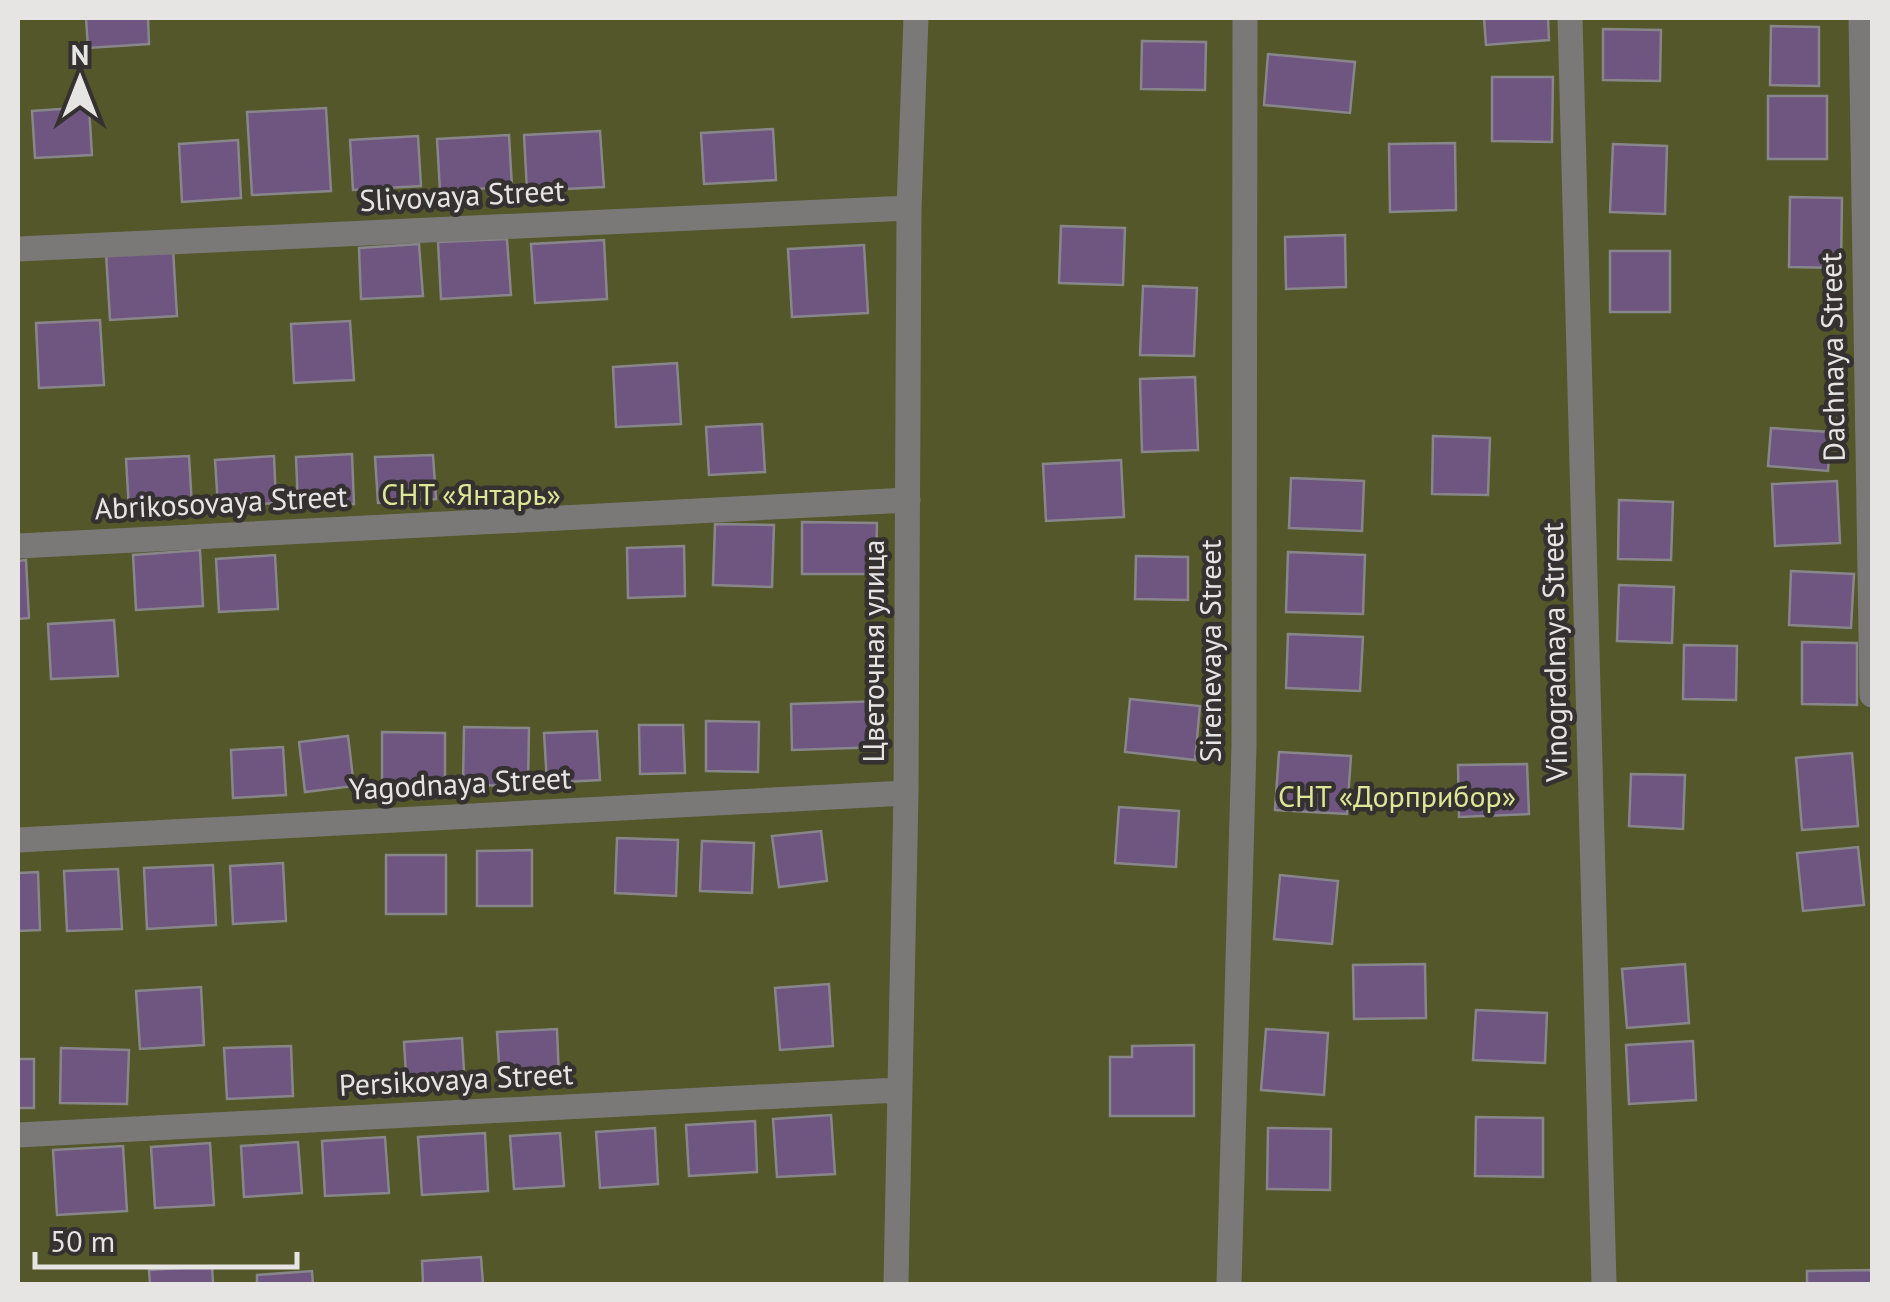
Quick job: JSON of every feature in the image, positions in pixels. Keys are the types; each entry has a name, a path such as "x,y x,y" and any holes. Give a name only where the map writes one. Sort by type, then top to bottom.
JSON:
{"street":[{"name":"Цветочная улица","path":"896,1284 906,793 909,208 916,18"},
{"name":"Sirenevaya Street","path":"1229,1284 1244,746 1246,18"},
{"name":"Vinogradnaya Street","path":"1570,18 1604,1284"},
{"name":"Dachnaya Street","path":"1861,18 1872,695"},
{"name":"Slivovaya Street","path":"18,248 909,208"},
{"name":"Abrikosovaya Street","path":"18,546 908,500"},
{"name":"Yagodnaya Street","path":"18,840 906,793"},
{"name":"Persikovaya Street","path":"18,1135 898,1090"}],"green space":[{"path":"18,18 1872,18 1872,1284 18,1284"}],"building":[{"path":"86,18 148,18 149,44 88,48"},
{"path":"1484,18 1548,18 1549,40 1486,45"},
{"path":"1771,26 1819,27 1819,86 1770,85"},
{"path":"1603,29 1661,30 1660,81 1603,80"},
{"path":"1142,41 1206,42 1205,90 1141,89"},
{"path":"1268,54 1355,62 1350,113 1264,105"},
{"path":"1492,77 1553,77 1552,142 1492,141"},
{"path":"1768,96 1827,96 1827,159 1768,159"},
{"path":"89,107 92,155 35,158 32,111"},
{"path":"326,108 331,191 252,195 247,112"},
{"path":"773,129 776,180 704,184 701,133"},
{"path":"600,131 604,187 527,191 524,135"},
{"path":"509,135 512,187 440,191 437,139"},
{"path":"418,136 421,186 353,190 350,140"},
{"path":"238,140 241,198 182,202 179,144"},
{"path":"1455,143 1456,210 1390,212 1389,144"},
{"path":"1613,144 1667,146 1665,214 1610,212"},
{"path":"1790,197 1842,198 1841,268 1789,267"},
{"path":"1061,226 1125,228 1123,285 1059,283"},
{"path":"1345,235 1346,287 1286,289 1285,237"},
{"path":"507,239 511,295 441,299 438,242"},
{"path":"604,240 607,299 535,303 531,244"},
{"path":"419,244 423,296 361,299 359,248"},
{"path":"864,245 868,313 792,317 788,249"},
{"path":"173,249 177,316 110,320 106,253"},
{"path":"1610,251 1670,251 1670,312 1610,312"},
{"path":"1143,286 1197,288 1194,356 1140,355"},
{"path":"100,320 104,385 39,388 36,323"},
{"path":"350,321 354,380 294,383 291,324"},
{"path":"677,363 681,424 616,427 613,367"},
{"path":"1195,377 1198,450 1142,452 1140,379"},
{"path":"762,424 765,472 709,475 706,427"},
{"path":"1771,428 1830,432 1828,471 1768,466"},
{"path":"1433,436 1490,438 1488,495 1432,494"},
{"path":"352,454 354,504 298,507 296,457"},
{"path":"433,455 436,499 378,503 375,457"},
{"path":"189,456 192,506 129,510 126,459"},
{"path":"274,456 276,503 218,506 215,460"},
{"path":"1121,460 1124,517 1046,521 1043,464"},
{"path":"1291,478 1364,481 1362,531 1289,528"},
{"path":"1837,481 1840,543 1775,546 1772,484"},
{"path":"1619,500 1673,502 1671,560 1618,559"},
{"path":"802,522 877,523 876,574 802,574"},
{"path":"715,524 774,525 772,587 713,585"},
{"path":"684,546 685,596 628,598 627,548"},
{"path":"200,550 203,606 136,610 133,555"},
{"path":"1288,552 1365,555 1363,614 1286,612"},
{"path":"275,555 278,609 219,612 216,559"},
{"path":"1136,556 1188,557 1188,600 1135,599"},
{"path":"26,560 29,618 18,619 18,561"},
{"path":"1791,571 1854,574 1851,628 1789,625"},
{"path":"1619,585 1674,587 1672,643 1617,641"},
{"path":"114,620 118,676 51,679 48,624"},
{"path":"1288,634 1363,637 1360,691 1286,688"},
{"path":"1802,642 1857,643 1857,705 1802,704"},
{"path":"1684,645 1737,646 1736,700 1683,699"},
{"path":"1130,699 1200,706 1195,760 1125,752"},
{"path":"883,701 884,747 792,750 791,704"},
{"path":"706,721 759,722 758,772 706,771"},
{"path":"639,725 683,725 685,773 640,774"},
{"path":"464,727 529,728 528,786 463,785"},
{"path":"597,731 600,780 547,783 544,733"},
{"path":"382,732 445,733 445,789 382,789"},
{"path":"348,736 354,786 305,792 299,742"},
{"path":"283,747 286,795 233,798 231,750"},
{"path":"1279,752 1351,756 1347,814 1275,810"},
{"path":"1852,753 1858,826 1802,830 1796,758"},
{"path":"1527,764 1529,814 1459,817 1458,765"},
{"path":"1631,774 1685,775 1683,829 1629,826"},
{"path":"1119,807 1179,811 1176,867 1115,863"},
{"path":"821,831 827,881 779,887 772,836"},
{"path":"617,838 678,840 676,896 615,893"},
{"path":"702,841 754,843 752,893 700,891"},
{"path":"1858,847 1864,905 1803,911 1797,853"},
{"path":"532,850 532,906 477,906 477,851"},
{"path":"386,855 446,855 446,914 386,914"},
{"path":"283,863 286,921 233,924 230,866"},
{"path":"213,865 216,925 147,929 144,868"},
{"path":"118,869 122,929 67,931 64,871"},
{"path":"38,872 40,930 18,931 18,873"},
{"path":"1280,875 1338,881 1332,944 1274,939"},
{"path":"1425,964 1426,1018 1354,1019 1353,965"},
{"path":"1685,964 1689,1023 1627,1028 1622,969"},
{"path":"829,984 833,1046 780,1050 775,988"},
{"path":"201,987 204,1045 140,1049 136,991"},
{"path":"1476,1010 1547,1013 1545,1063 1473,1060"},
{"path":"557,1029 559,1078 500,1080 497,1032"},
{"path":"1266,1029 1328,1033 1324,1095 1261,1090"},
{"path":"462,1038 465,1087 407,1091 404,1042"},
{"path":"1693,1041 1696,1100 1629,1104 1626,1045"},
{"path":"1194,1045 1194,1116 1110,1116 1110,1057 1132,1057 1132,1046"},
{"path":"291,1046 293,1096 227,1099 224,1048"},
{"path":"61,1048 129,1050 127,1104 60,1103"},
{"path":"18,1059 34,1059 34,1108 18,1108"},
{"path":"831,1115 835,1174 777,1177 773,1119"},
{"path":"1476,1117 1543,1118 1543,1177 1475,1176"},
{"path":"755,1121 757,1172 689,1176 686,1125"},
{"path":"655,1128 658,1184 600,1188 596,1132"},
{"path":"1268,1128 1331,1129 1330,1190 1267,1189"},
{"path":"485,1133 488,1191 422,1195 418,1137"},
{"path":"560,1133 564,1186 514,1189 510,1136"},
{"path":"385,1137 389,1193 325,1196 322,1141"},
{"path":"298,1142 302,1193 244,1197 241,1146"},
{"path":"210,1143 214,1205 155,1208 151,1147"},
{"path":"123,1146 127,1211 57,1215 53,1150"},
{"path":"481,1257 483,1284 423,1284 422,1261"},
{"path":"212,1266 213,1284 150,1284 149,1270"},
{"path":"1872,1270 1872,1284 1807,1284 1807,1271"},
{"path":"312,1271 313,1284 257,1284 257,1275"}],"park label":[{"name":"СНТ «Янтарь»","path":"471,495"},
{"name":"СНТ «Дорприбор»","path":"1397,797"}]}
